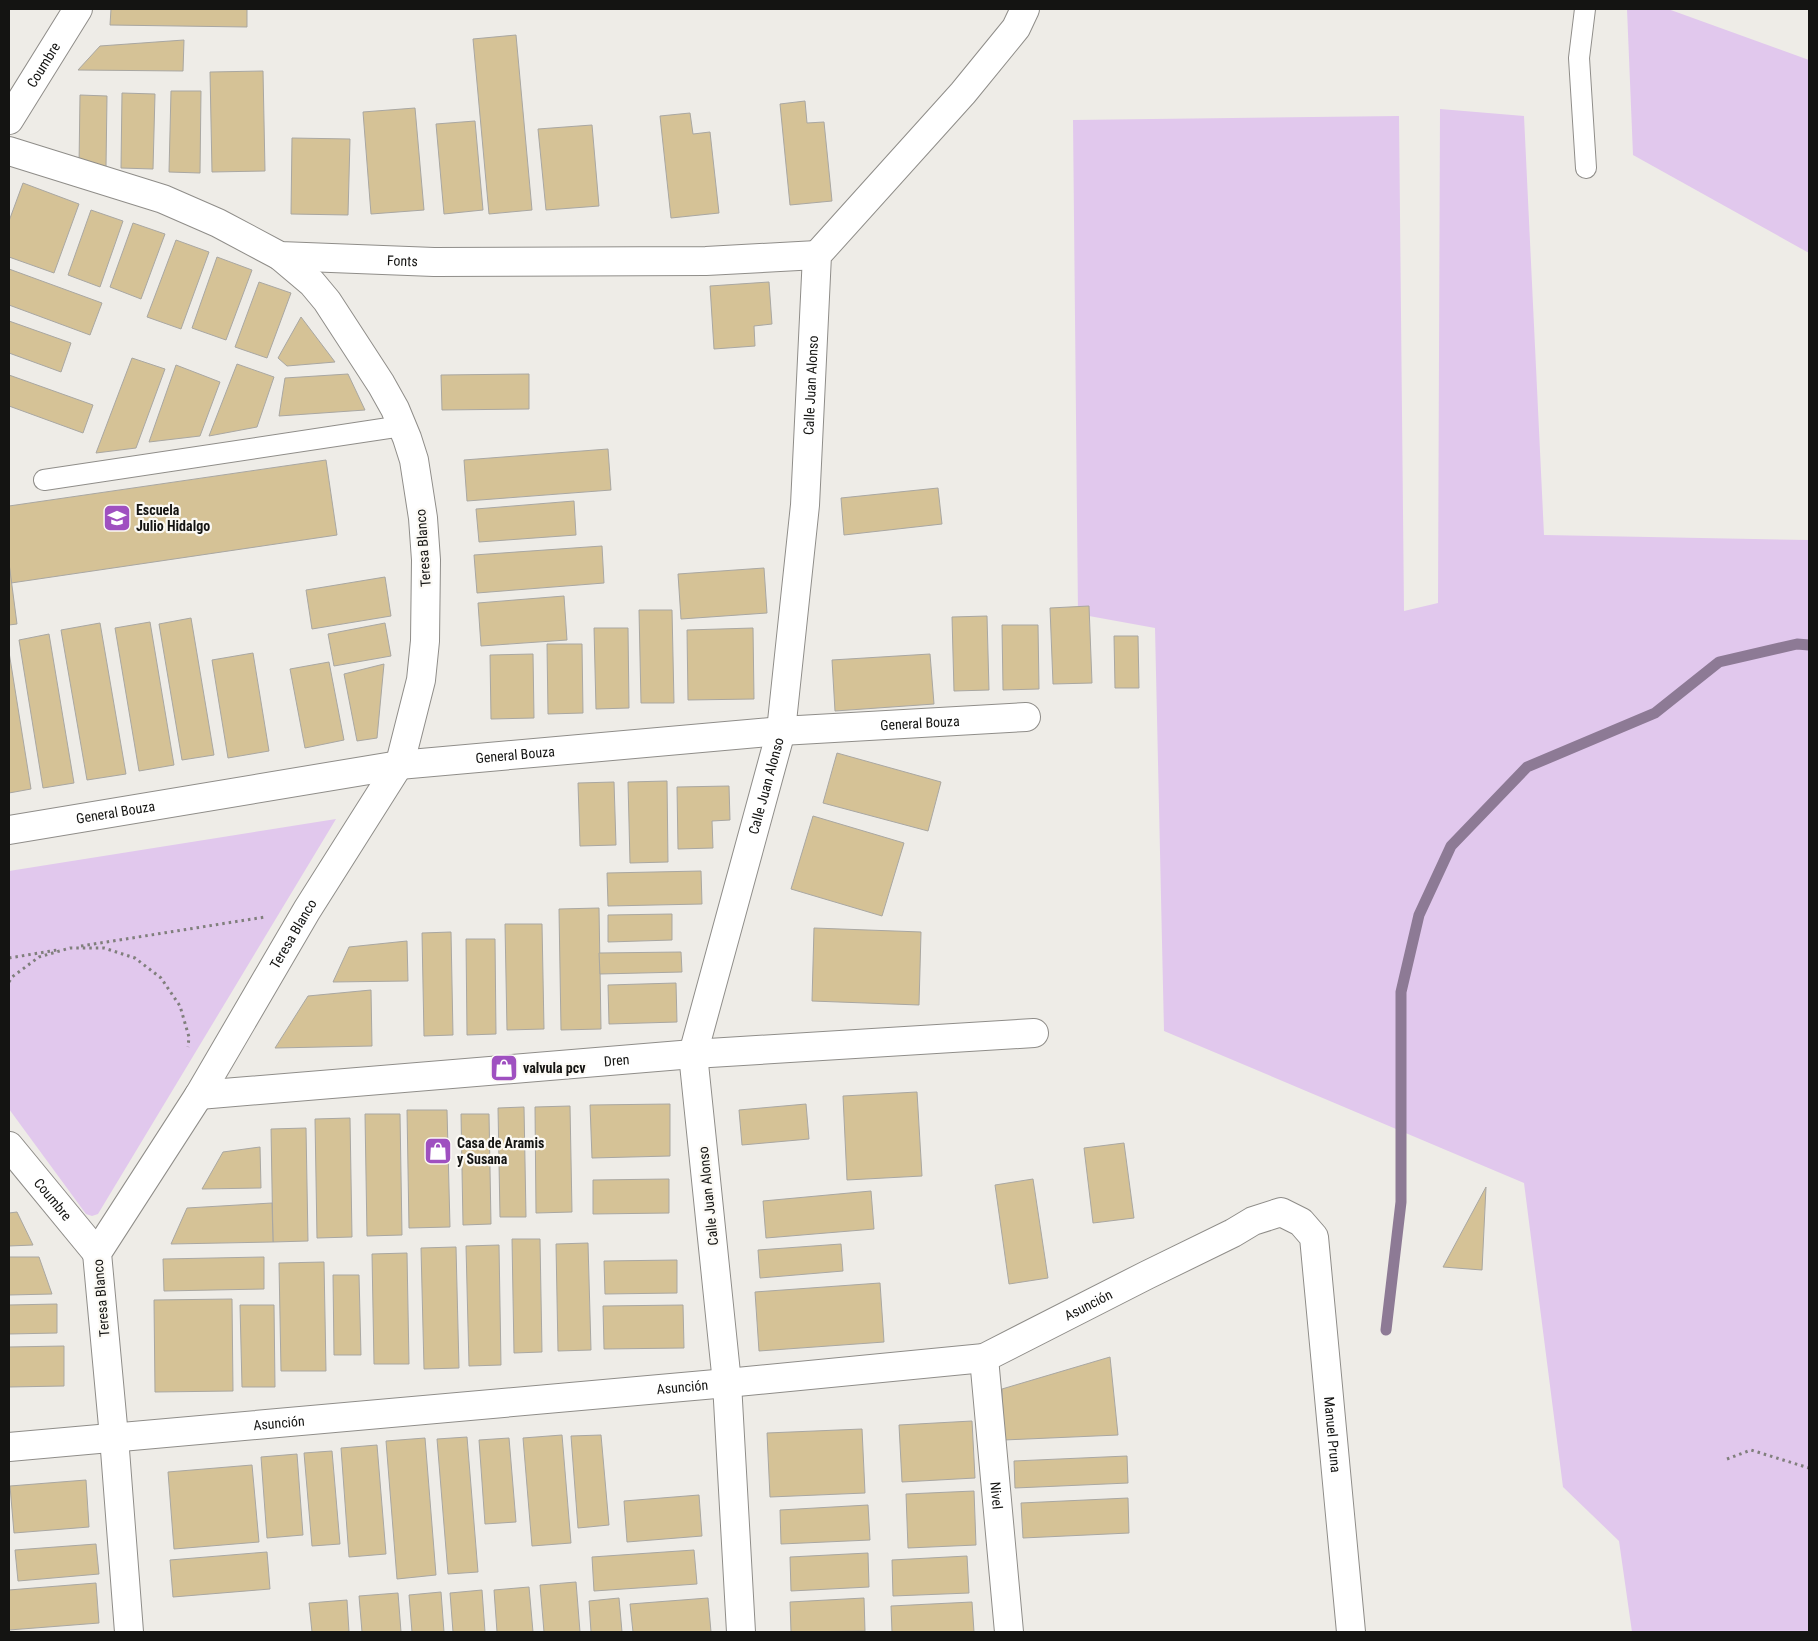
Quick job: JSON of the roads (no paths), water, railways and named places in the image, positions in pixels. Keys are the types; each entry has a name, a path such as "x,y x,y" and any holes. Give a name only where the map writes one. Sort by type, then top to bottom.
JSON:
{"street":[{"name":"Coumbre","path":"9,120 78,9"},
{"path":"817,255 963,93 1016,28 1025,9"},
{"name":"Fonts","path":"9,151 163,199 218,223 280,256 434,262 706,261 817,255"},
{"name":"Calle Juan Alonso","path":"741,1632 727,1384 694,1054 781,731 806,505 817,255"},
{"name":"Teresa Blanco","path":"129,1632 97,1253 199,1095 307,910 398,765 421,680 425,641 426,560 423,518 414,460 402,426 381,384 327,301 312,283 280,256"},
{"name":"General Bouza","path":"9,830 398,765 781,731 1026,717"},
{"name":"Dren","path":"199,1095 694,1054 1034,1032"},
{"name":"Coumbre","path":"9,1146 97,1253"},
{"name":"Asunción","path":"9,1446 727,1384 984,1358 1233,1233 1253,1221 1281,1212 1301,1222 1314,1238"},
{"name":"Manuel Pruna","path":"1314,1238 1351,1632"},
{"name":"Nivel","path":"984,1358 1009,1632"}],"lane":[{"path":"1585,9 1579,58 1586,168"},
{"path":"44,480 402,426"}],"waterway":[{"path":"1386,1330 1401,1202 1401,992 1419,915 1451,846 1527,767 1655,713 1719,662 1797,644 1809,645"}],"place":[{"name":"Escuela Julio Hidalgo","path":"117,518"},
{"name":"valvula pcv","path":"504,1068"},
{"name":"Casa de Aramis y Susana","path":"438,1151"}]}
